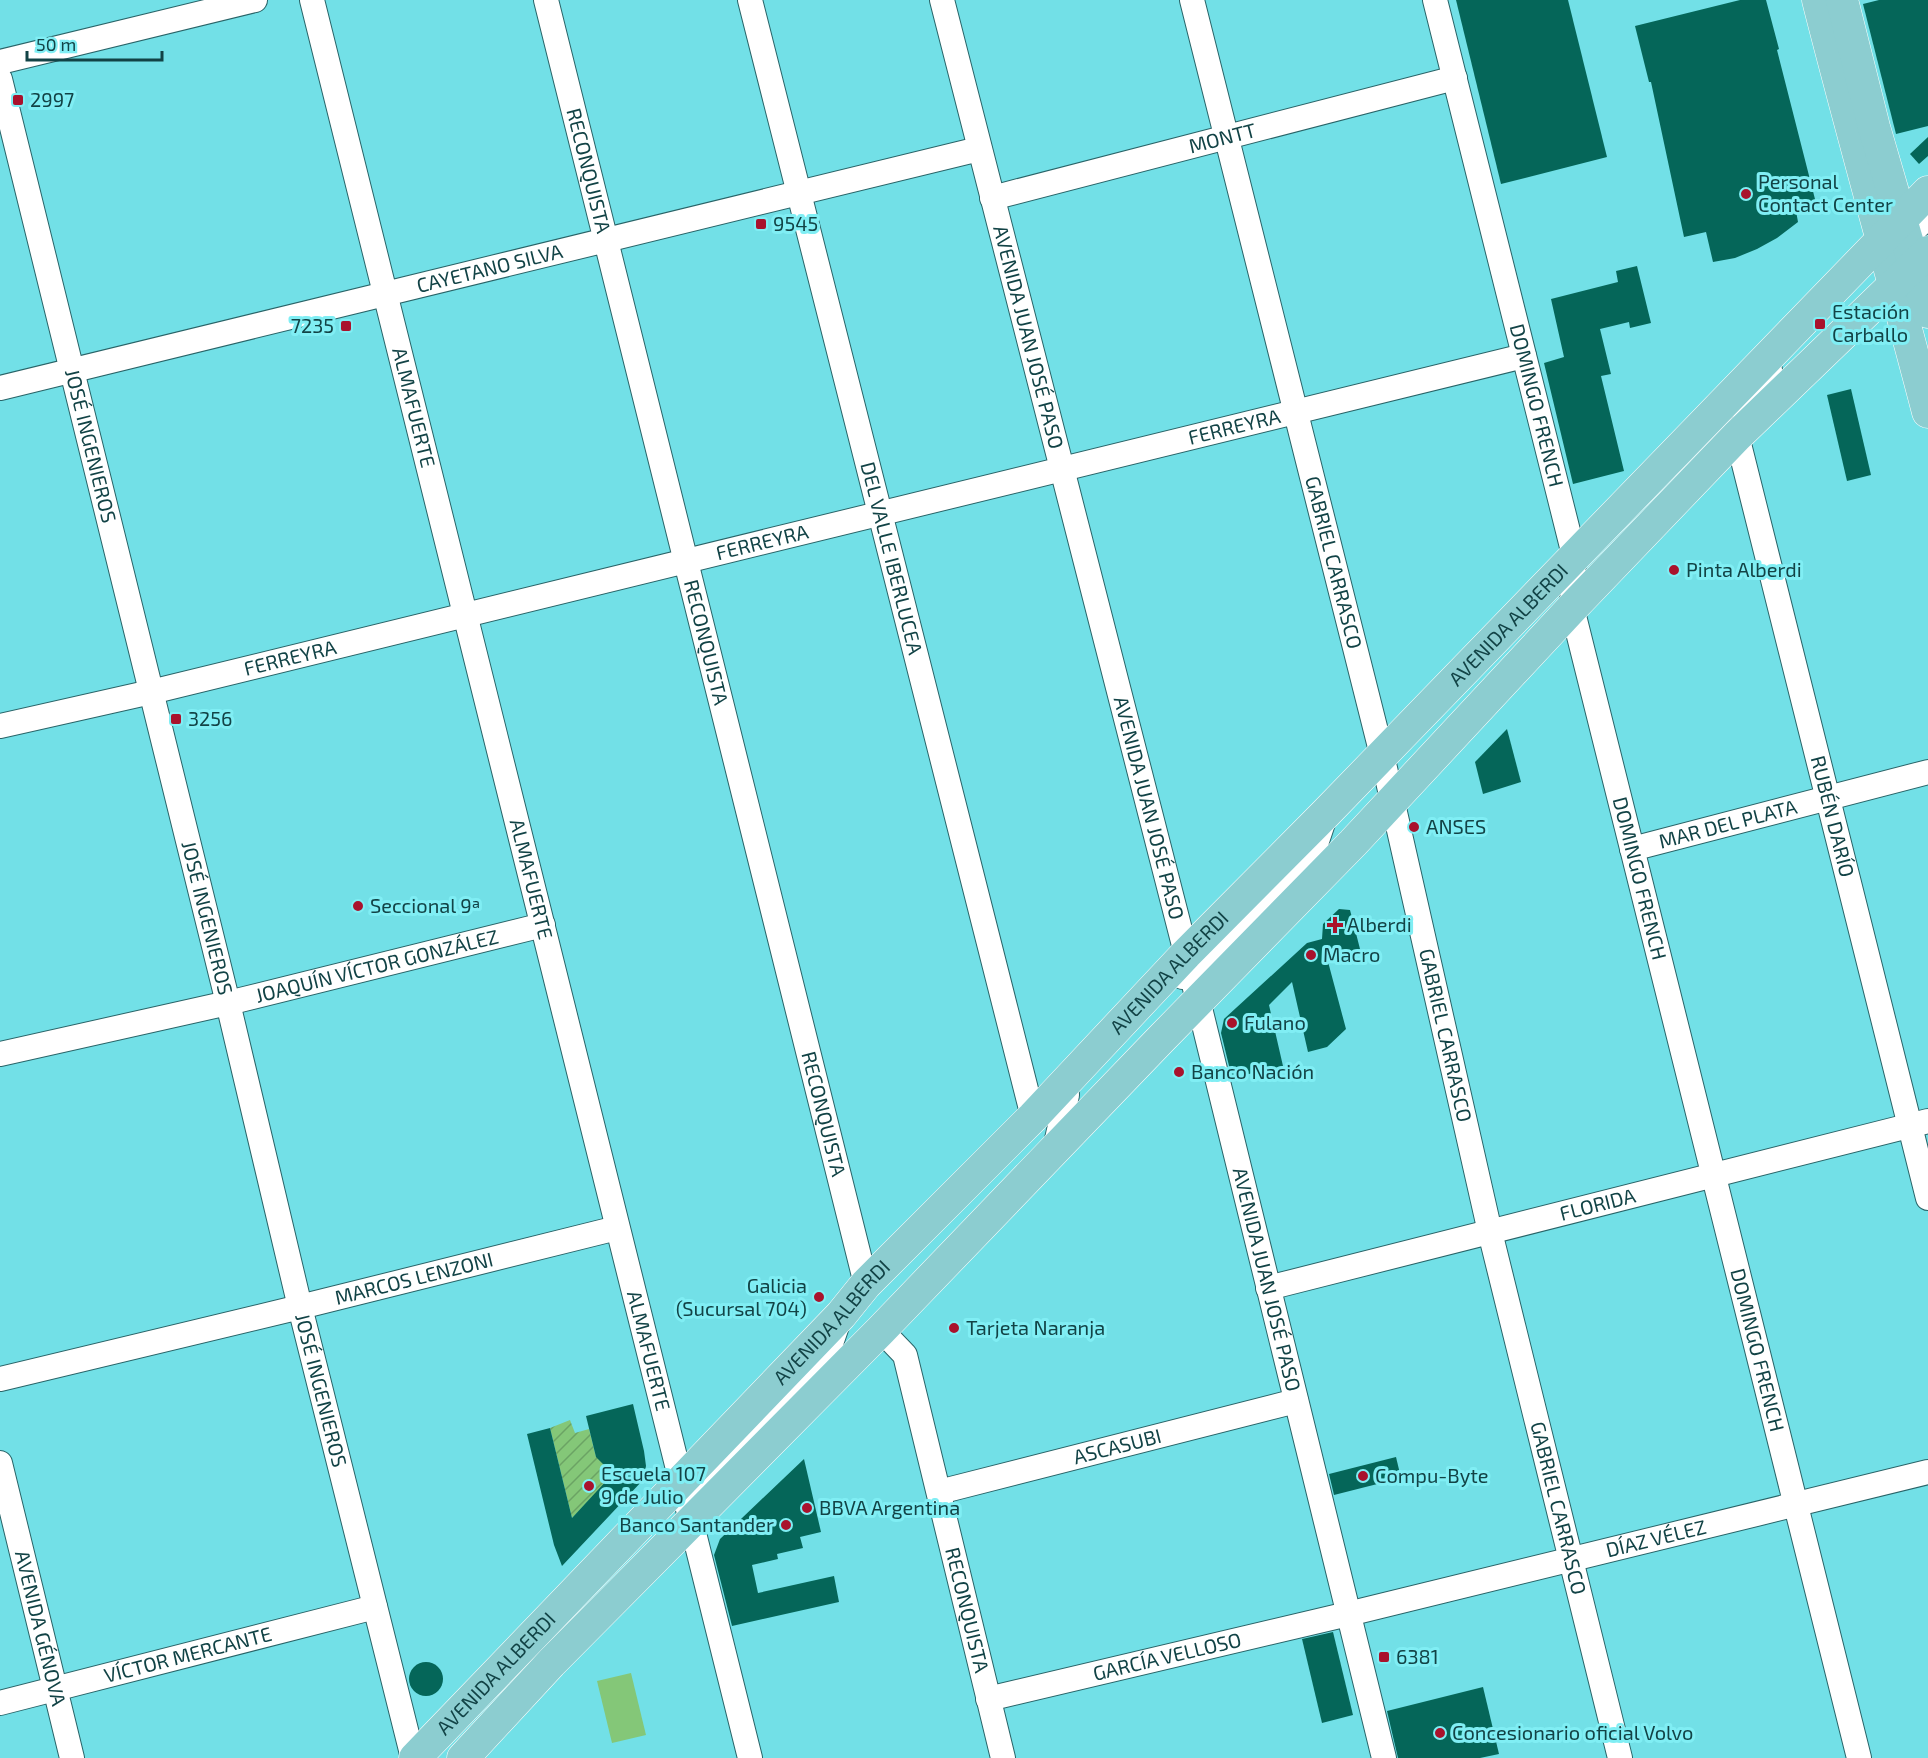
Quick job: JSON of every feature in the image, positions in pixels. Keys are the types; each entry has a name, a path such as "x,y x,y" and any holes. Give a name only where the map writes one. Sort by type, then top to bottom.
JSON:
{"main road":[{"path":"1818,0 1851,129 1906,246 1928,412"},
{"path":"1842,0 1906,246 1928,312"},
{"name":"AVENIDA ALBERDI","path":"414,1758 535,1631 873,1338 1054,1148 1353,843 1572,608 1737,436 1906,246 1928,192"},
{"name":"AVENIDA ALBERDI","path":"463,1758 551,1663 866,1284 1188,962 1326,813 1726,401 1906,246"}],"street":[{"path":"0,62 255,0"},
{"name":"ALMAFUERTE","path":"312,0 750,1758"},
{"name":"RECONQUISTA","path":"546,0 866,1284"},
{"name":"DEL VALLE IBERLUCEA","path":"750,0 1033,1117"},
{"name":"AVENIDA JUAN JOSÉ PASO","path":"942,0 1198,1000 1383,1758"},
{"name":"GABRIEL CARRASCO","path":"1192,0 1382,755 1490,1232 1620,1758"},
{"name":"DOMINGO FRENCH","path":"1435,0 1574,555 1572,608 1859,1758"},
{"name":"MONTT","path":"992,198 1455,78"},
{"name":"JOSÉ INGENIEROS","path":"0,79 228,1003 300,1307 414,1758"},
{"name":"CAYETANO SILVA","path":"0,388 979,149"},
{"path":"1726,401 1770,370 1862,274 1906,246"},
{"name":"FERREYRA","path":"0,726 151,692 1524,356"},
{"path":"1737,436 1770,370"},
{"name":"RUBÉN DARÍO","path":"1737,436 1827,798 1919,1124 1928,1198"},
{"name":"MAR DEL PLATA","path":"1632,849 1928,772"},
{"path":"1033,1117 1067,1095 1161,996 1188,962 1215,949 1315,847 1326,813"},
{"path":"1315,847 1353,843"},
{"name":"JOAQUÍN VÍCTOR GONZÁLEZ","path":"0,1054 228,1003 543,926"},
{"path":"1054,1148 1067,1095"},
{"name":"FLORIDA","path":"1268,1288 1919,1124"},
{"name":"MARCOS LENZONI","path":"0,1379 617,1228"},
{"path":"535,1631 573,1608 665,1512 686,1498 730,1456 827,1355 840,1315"},
{"path":"827,1355 873,1338"},
{"name":"RECONQUISTA","path":"873,1338 905,1355 1003,1758"},
{"name":"ASCASUBI","path":"939,1492 1296,1401"},
{"name":"AVENIDA GÉNOVA","path":"0,1463 72,1758"},
{"name":"DÍAZ VÉLEZ","path":"1348,1614 1928,1472"},
{"name":"VÍCTOR MERCANTE","path":"0,1703 375,1607"},
{"path":"551,1663 573,1608"},
{"name":"GARCÍA VELLOSO","path":"988,1700 1348,1614"}],"green space":[{"path":"570,1420 575,1433 589,1429 596,1457 604,1455 608,1480 572,1518 550,1428"},
{"path":"631,1673 646,1735 612,1743 597,1681"}],"building":[{"path":"1456,0 1568,0 1607,157 1501,184"},
{"path":"1740,0 1766,0 1817,207 1796,211 1798,222 1777,238 1757,249 1735,258 1713,262 1706,232 1684,237 1651,82 1649,82 1635,26"},
{"path":"1879,0 1928,0 1928,126 1896,134 1863,4"},
{"path":"1928,137 1928,156 1919,164 1910,154"},
{"path":"1637,266 1651,323 1630,328 1629,322 1600,329 1611,374 1601,376 1624,471 1573,484 1544,363 1564,357 1551,299 1618,282 1616,271"},
{"path":"1851,389 1871,475 1847,481 1827,395"},
{"path":"1507,729 1521,782 1483,794 1475,762"},
{"path":"1339,909 1350,910 1360,949 1327,958 1346,1029 1327,1047 1308,1052 1292,982 1269,1005 1283,1066 1232,1078 1221,1033 1224,1019 1307,943 1322,939 1323,924"},
{"name":"Escuela 107 9 de Julio","path":"633,1404 646,1466 643,1480 562,1566 554,1545 527,1434 550,1428 572,1518 608,1479 605,1466 596,1457 586,1416"},
{"name":"Compu-Byte","path":"1396,1457 1401,1478 1334,1495 1329,1474"},
{"path":"804,1459 821,1532 800,1537 803,1548 777,1554 778,1559 752,1565 758,1593 834,1576 839,1602 732,1626 714,1555 720,1539"},
{"path":"1333,1632 1353,1715 1322,1723 1302,1639"},
{"path":"426,1662 438,1667 443,1679 438,1691 426,1696 414,1691 409,1679 414,1667"},
{"name":"Concesionario oficial Volvo","path":"1483,1687 1499,1754 1480,1758 1398,1758 1387,1711"}],"place":[{"name":"2997","path":"18,100"},
{"name":"Personal Contact Center","path":"1746,194"},
{"name":"9545","path":"761,224"},
{"name":"Estación Carballo","path":"1820,324"},
{"name":"7235","path":"346,326"},
{"name":"Pinta Alberdi","path":"1674,570"},
{"name":"3256","path":"176,719"},
{"name":"ANSES","path":"1414,827"},
{"name":"Seccional 9ª","path":"358,906"},
{"name":"Alberdi","path":"1335,925"},
{"name":"Macro","path":"1311,955"},
{"name":"Fulano","path":"1232,1023"},
{"name":"Banco Nación","path":"1179,1072"},
{"name":"Galicia (Sucursal 704)","path":"819,1297"},
{"name":"Tarjeta Naranja","path":"954,1328"},
{"name":"Compu-Byte","path":"1363,1476"},
{"name":"Escuela 107 9 de Julio","path":"589,1486"},
{"name":"BBVA Argentina","path":"807,1508"},
{"name":"Banco Santander","path":"786,1525"},
{"name":"6381","path":"1384,1657"},
{"name":"Concesionario oficial Volvo","path":"1440,1733"}]}
